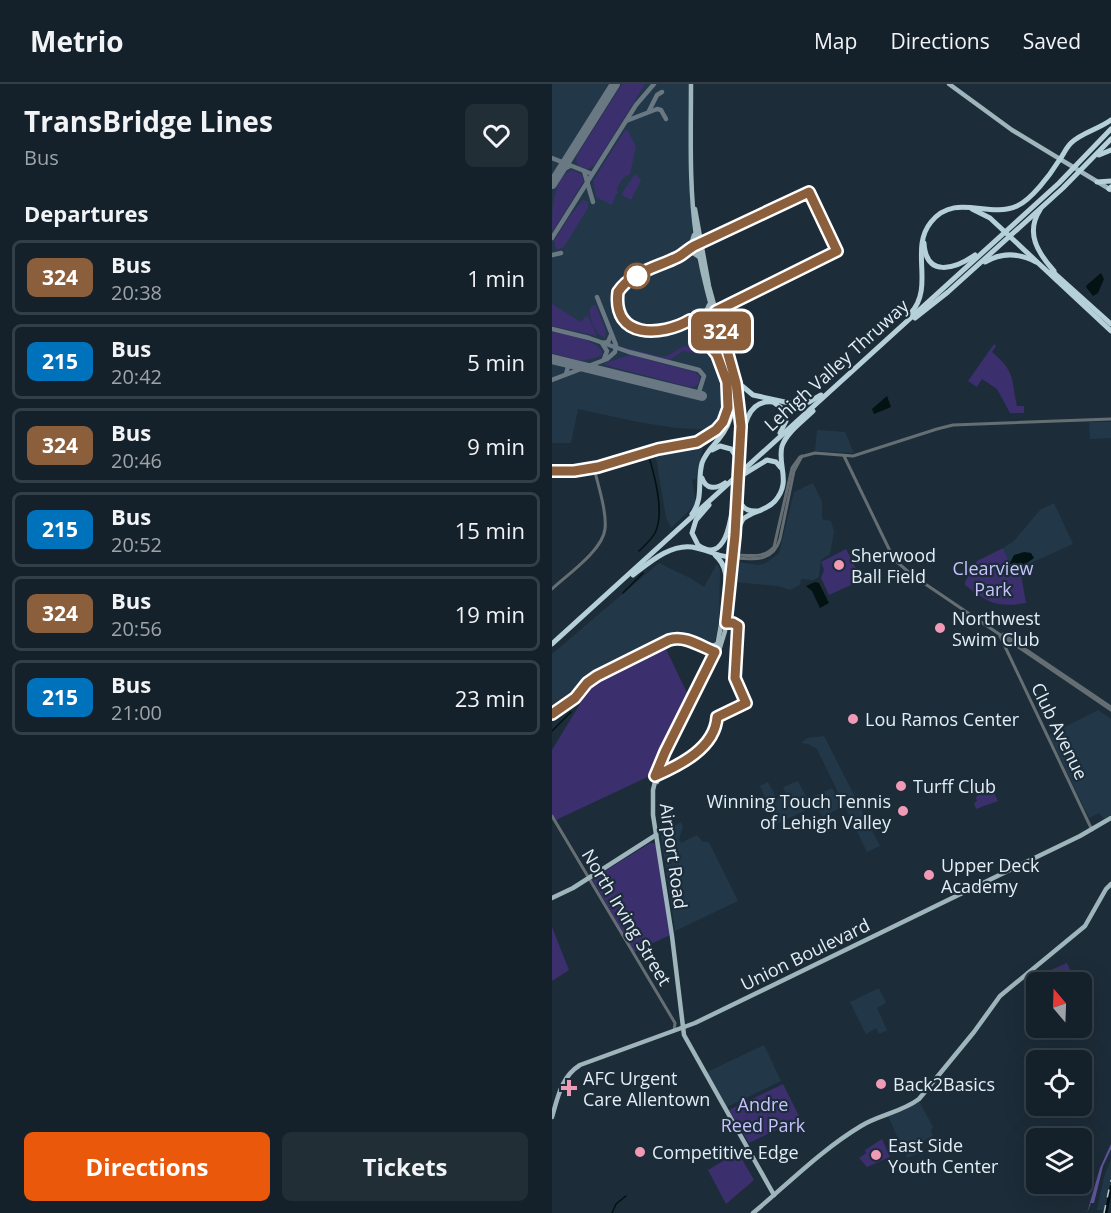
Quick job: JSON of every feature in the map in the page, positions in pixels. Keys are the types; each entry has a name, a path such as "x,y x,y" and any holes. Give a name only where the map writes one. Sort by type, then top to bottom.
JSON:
{"highway":[{"path":"875,350 907,318 919,301 923,287 921,245 926,228 933,219 955,206 1003,209 1020,205 1030,196 1075,140 1111,120"},
{"name":"Lehigh Valley Thruway","path":"552,646 1059,183 1111,131"},
{"name":"Lehigh Valley Thruway","path":"552,646 715,499 738,469 833,392 1060,185 1111,131"},
{"path":"1088,164 1111,139"},
{"path":"909,322 969,273 1102,152 1111,150"},
{"path":"1098,182 1111,186"},
{"path":"1050,200 1037,216 1033,235 1038,250 1059,277"},
{"path":"969,206 987,213 1111,331"},
{"path":"1000,236 969,259 951,268 934,264 924,249 925,237 932,225 939,217 953,210 968,208 980,211 1003,228"},
{"path":"1012,237 1111,324"},
{"path":"969,273 988,260 1004,255 1023,257 1044,268"},
{"path":"729,357 742,386 749,394 759,398 789,404 802,403 815,399 839,383"},
{"path":"663,543 693,513 698,504 702,463 725,432 732,416 734,401 731,377"},
{"path":"735,535 743,519 767,508 777,498 784,480 781,456 784,442 833,392"},
{"path":"741,452 744,425 749,415 760,404 771,402 782,408 786,419 780,433 768,448"},
{"path":"736,488 741,504 747,510 755,511 766,507 775,499 780,489 782,478 780,466 770,460 758,463 738,469 736,456 732,450 724,446 715,447 708,456 703,466 704,482 711,488 720,486 750,464"},
{"path":"715,499 697,519 692,530 696,542 707,549 717,547 725,539 736,488"},
{"path":"629,578 657,558 676,549 691,547 732,557"},
{"path":"711,553 724,567 726,598"}],"main road":[{"name":"Airport Road","path":"680,1029 655,810 656,792 663,763 725,632 741,452 739,400 729,357 709,299 695,226 691,84"},
{"path":"951,84 1060,159 1098,182"},
{"name":"Airport Road","path":"694,205 715,321 731,377 739,420 738,469"},
{"path":"690,248 694,240 695,226"},
{"path":"686,255 693,253 700,258"},
{"path":"709,299 709,307 704,316 710,316 715,321"},
{"name":"Airport Road","path":"680,1029 675,958 652,798 659,765 719,643 735,535 736,488"},
{"path":"663,763 669,769"},
{"name":"Union Boulevard","path":"552,1117 562,1085 576,1067 680,1029 1092,830 1111,818"},
{"path":"642,844 652,832 654,822"},
{"path":"552,898 588,879 658,834"},
{"path":"642,844 652,842 658,847"},
{"path":"753,1213 830,1147 858,1128 919,1099 1000,996 1085,926 1111,884"},
{"name":"North Irving Street","path":"680,1029 754,1155 774,1195"}],"street":[{"path":"696,326 698,318 714,312"},
{"path":"552,589 597,548 604,536 606,522 594,468 658,449 697,442 716,430 726,413 729,393 722,367 699,326 704,316"},
{"path":"690,320 694,321 701,335 709,343"},
{"path":"732,557 759,556 766,554 774,547 792,468 797,459 802,456 815,453 853,456 953,425 1111,419"},
{"path":"844,456 897,562 952,603 1111,708"},
{"path":"848,464 853,456"},
{"name":"Club Avenue","path":"1002,635 1004,644 1092,830"},
{"path":"552,714 575,698 587,683 600,673 669,640 679,638 690,640 716,651"},
{"path":"690,640 693,644 716,651"},
{"name":"North Irving Street","path":"552,816 676,1028 680,1029"}],"shaded area":[{"path":"552,84 689,84 693,243 710,305 706,312 699,316 695,325 721,370 727,394 723,415 713,430 676,428 578,409 571,443 552,443"},
{"path":"1101,273 1104,279 1098,293 1093,296 1086,287"},
{"path":"887,396 891,407 874,414 872,409"},
{"path":"1089,422 1111,422 1111,438 1090,439"},
{"path":"817,430 845,432 854,453 815,451"},
{"path":"704,443 696,479 692,480 696,504 671,528 666,517 655,452"},
{"path":"813,483 822,502 822,519 831,521 834,532 830,554 821,560 819,577 813,580 801,579 800,585 790,590 778,586 734,582 737,562 759,565 766,563 779,553 794,492"},
{"path":"1054,503 1073,544 1013,571 1003,548 1014,541 1040,510"},
{"path":"1024,552 1031,553 1034,558 1014,570 1010,563 1014,555"},
{"path":"659,563 704,587 717,564 720,569 719,623 714,644 685,637 670,638 595,674 575,697 552,713 552,654"},
{"path":"815,582 819,583 829,603 820,608 812,591 806,586"},
{"path":"1098,710 1111,719 1111,815 1104,819 1099,813 1089,818 1049,735"},
{"path":"824,736 880,846 867,852 817,749 801,743 808,738"},
{"path":"798,781 810,808 777,824 760,786 768,782 777,799 786,794 783,787"},
{"path":"832,788 842,807 822,817 812,797"},
{"path":"681,822 683,827 679,839 681,843 697,835 703,842 709,842 738,901 675,931 661,835"},
{"path":"879,988 886,1003 877,1008 887,1030 879,1034 876,1028 866,1034 850,1002"},
{"path":"764,1045 781,1081 727,1107 707,1072"},
{"path":"919,1101 933,1127 931,1131 933,1136 918,1143 921,1152 907,1158 888,1116 909,1108"},
{"path":"1111,1144 1094,1203 1091,1203 1087,1213 1100,1168"},
{"path":"1111,1160 1111,1184 1104,1213 1104,1210 1097,1210 1104,1177"}],"green space":[{"path":"622,84 645,84 595,165 588,169 579,166 576,161 577,155"},
{"path":"625,130 628,131 636,147 630,174 623,178 617,188 618,194 612,205 596,197 593,181"},
{"path":"572,170 581,174 584,181 552,232 554,197 560,180"},
{"path":"635,174 641,180 631,200 622,193"},
{"path":"583,200 588,202 588,208 564,247 556,250 554,241"},
{"path":"552,304 581,322 588,316 597,336 552,326"},
{"path":"594,305 606,331 605,338 598,333 592,321 590,308"},
{"path":"552,332 580,338 594,344 602,352 601,356 582,361 552,353"},
{"path":"994,344 996,346 992,352 1009,371 1017,406 1024,406 1024,413 1010,413 997,389 982,379 977,387 968,381"},
{"path":"684,346 704,351 698,354 683,351 670,360 622,347 662,357"},
{"path":"630,355 695,372 699,376 699,382 696,386 689,387 605,365 605,363"},
{"name":"Clearview Park","path":"1003,548 1013,570 1020,569 1026,603 1008,605 993,603 965,585 977,561"},
{"path":"846,549 862,580 829,595 821,578 824,570 821,562"},
{"path":"664,645 690,699 664,749 654,774 556,820 552,815 552,750 583,699 600,678"},
{"path":"991,787 998,801 976,809 974,803 979,793"},
{"path":"650,843 656,846 670,935 634,952 592,879"},
{"path":"552,927 569,970 552,981"},
{"path":"1067,963 1071,972 1046,972"},
{"name":"Andre Reed Park","path":"783,1084 800,1118 749,1143 729,1110"},
{"name":"East Side Youth Center","path":"882,1139 890,1157 867,1167 859,1158 866,1153 865,1150"},
{"path":"738,1152 754,1180 726,1204 708,1170"}],"waterway":[{"path":"639,551 655,533 659,516 658,495 649,457"},
{"path":"623,593 643,573"},
{"path":"552,731 571,712"},
{"path":"1106,1213 1111,1187"},
{"path":"612,1213 616,1204 626,1196"}],"taxiway":[{"path":"552,238 636,105 654,84"},
{"path":"649,111 657,95 662,92"},
{"path":"626,121 657,109 661,110 666,119"},
{"path":"552,158 592,174"},
{"path":"560,171 570,166"},
{"path":"584,171 593,202"},
{"path":"552,255 561,253"},
{"path":"552,380 607,359 615,352 616,345 597,297"},
{"path":"552,329 699,370 704,376 698,395"},
{"path":"604,359 607,351 602,343 608,342 611,335"},
{"path":"562,361 568,367 566,374"}],"runway":[{"path":"552,184 615,84"},
{"path":"552,359 702,396"}],"railway":[{"path":"1104,1213 1111,1180"}],"bus line":[{"name":"324","path":"552,471 574,471 598,467 658,449 697,442 716,430 723,422 728,408 727,382 717,355 699,332 695,322 690,320 664,329 640,331 633,329 619,313 618,292 636,276 809,192 837,251 716,311 736,383 741,417 735,535 726,623 738,626 735,678 746,703 717,717 714,730 696,754 655,776 715,652 693,644 690,640 679,638 669,640 600,673 587,683 580,694 552,714"}],"place":[{"name":"Sherwood Ball Field","path":"839,565"},
{"name":"Northwest Swim Club","path":"940,628"},
{"name":"Lou Ramos Center","path":"853,719"},
{"name":"Turff Club","path":"901,786"},
{"name":"Winning Touch Tennis of Lehigh Valley","path":"903,811"},
{"name":"Upper Deck Academy","path":"929,875"},
{"name":"Back2Basics","path":"881,1084"},
{"name":"AFC Urgent Care Allentown","path":"569,1088"},
{"name":"Competitive Edge","path":"640,1152"},
{"name":"East Side Youth Center","path":"876,1155"}]}
